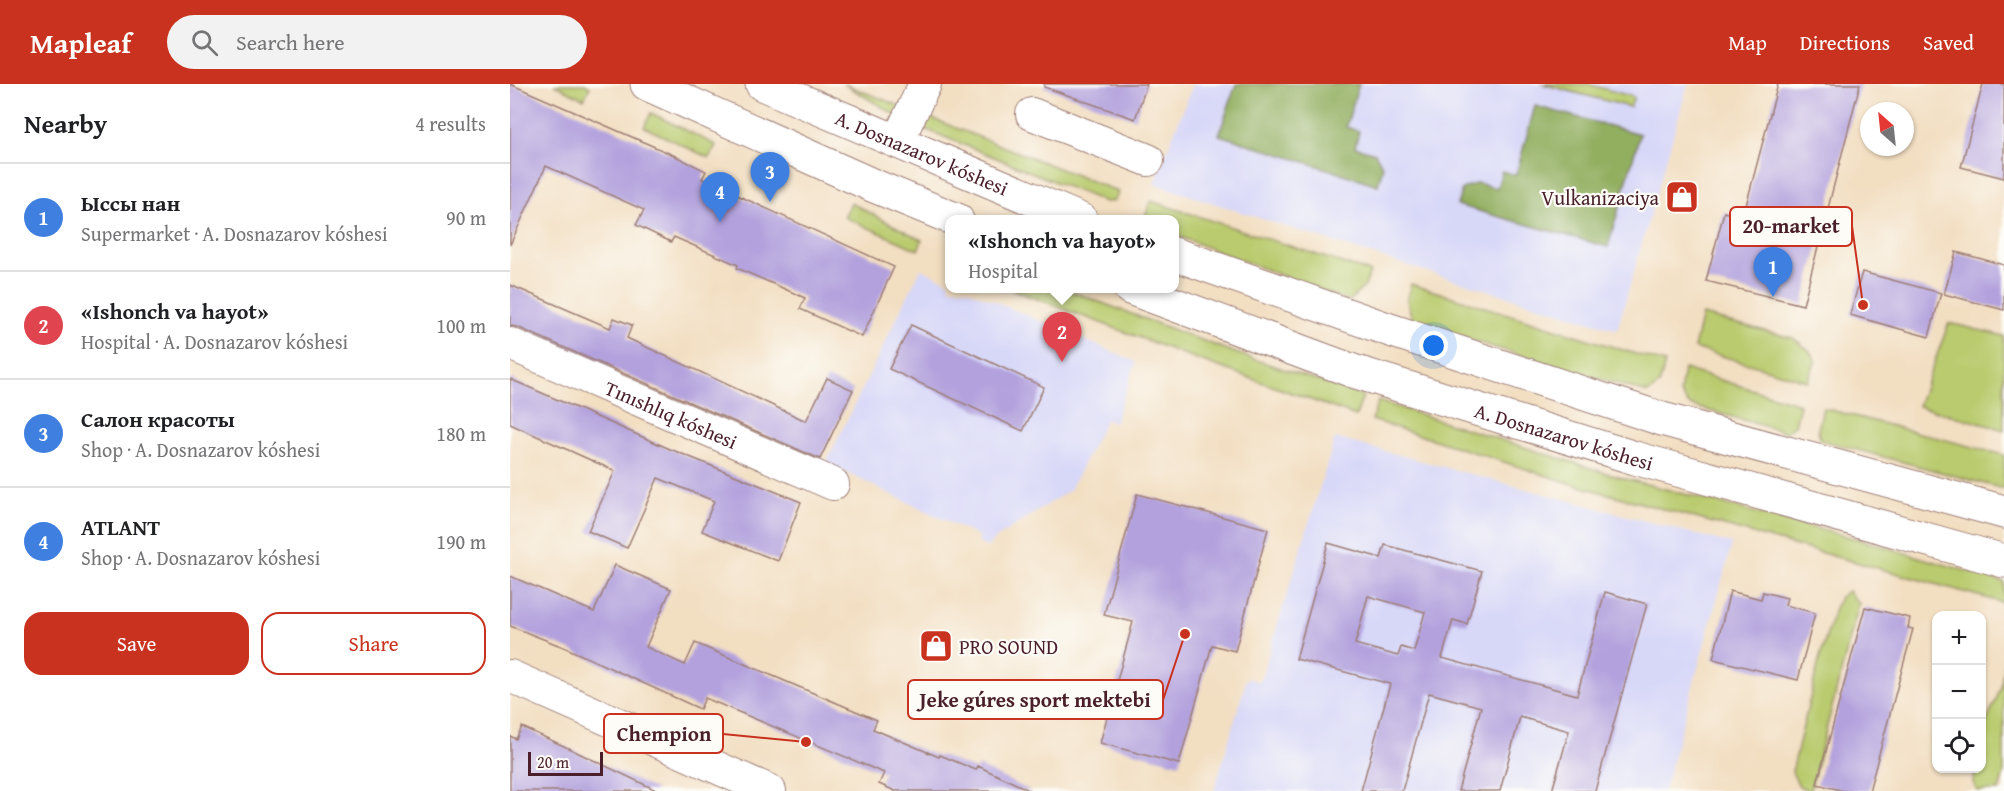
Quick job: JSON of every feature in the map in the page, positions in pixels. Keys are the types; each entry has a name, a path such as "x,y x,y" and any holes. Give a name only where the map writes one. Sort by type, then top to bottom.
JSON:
{"main road":[{"path":"647,84 872,185 947,215"},
{"name":"A. Dosnazarov kóshesi","path":"762,84 1071,215"},
{"path":"1179,256 1396,332 1662,419 2004,512"},
{"name":"A. Dosnazarov kóshesi","path":"1143,293 1353,371 1657,464 2004,561"}],"street":[{"path":"897,142 925,84"},
{"path":"1032,114 1148,160"},
{"name":"Tınıshlıq kóshesi","path":"510,344 833,484"},
{"path":"510,676 770,791"}],"shaded area":[{"path":"1193,84 1688,84 1617,330 1154,184"},
{"path":"921,269 945,280 945,293 975,293 1136,362 1114,423 1106,419 1070,490 996,538 987,547 977,542 980,537 826,463"},
{"path":"1335,438 1732,544 1664,791 1214,791 1247,678 1260,682"}],"green space":[{"path":"554,84 585,84 590,87 584,99"},
{"path":"844,84 1119,192 1114,201 1105,202 905,121"},
{"path":"1236,84 1359,84 1346,127 1359,131 1355,147 1375,153 1383,167 1378,185 1219,135"},
{"path":"1542,84 1588,84 1634,97 1630,107"},
{"path":"1535,106 1640,134 1608,247 1457,205 1462,189 1477,183 1497,188 1502,171 1516,175"},
{"path":"651,113 716,145 709,158 644,127"},
{"path":"1151,201 1370,272 1365,286 1349,301 1179,237 1179,215 1146,215"},
{"path":"851,203 922,240 918,250 844,217"},
{"path":"1411,284 1665,363 1659,385 1648,393 1413,323 1407,300"},
{"path":"1022,293 1076,293 1233,352 1363,396 1356,416"},
{"path":"1702,315 1793,338 1809,350 1816,361 1807,381 1694,348"},
{"path":"1949,323 2004,336 2004,430 1918,406"},
{"path":"1684,369 1800,404 1795,425 1786,432 1689,405 1680,393"},
{"path":"1378,401 1619,477 1861,540 2004,582 2004,603 1579,486 1372,420"},
{"path":"1823,408 2004,455 2004,489 1820,440 1818,430"},
{"path":"1848,591 1859,604 1810,791 1799,786 1792,772 1820,657 1835,608 1840,597"},
{"path":"2004,663 2004,772 1999,791 1977,791 1973,782 1975,773 1986,773 1986,724 2001,687"}],"building":[{"path":"510,84 671,154 706,171 702,179 894,267 862,337 800,309 805,298 674,237 671,242 636,225 644,210 546,166 510,245"},
{"path":"1044,84 1147,84 1135,119 1044,87"},
{"path":"1778,84 1860,84 1803,305 1706,281 1724,212 1743,217"},
{"path":"1983,84 2004,84 2004,178 1961,167"},
{"path":"1956,252 2004,265 2004,310 1944,294"},
{"path":"1862,272 1941,293 1929,337 1850,315"},
{"path":"510,285 610,328 614,318 632,325 627,338 806,421 827,378 853,390 820,459 517,327 510,326"},
{"path":"911,325 1044,387 1023,431 889,369"},
{"path":"510,379 670,449 801,502 778,561 702,531 714,501 658,478 627,548 588,531 615,471 510,424"},
{"path":"1137,494 1268,529 1235,651 1212,645 1179,764 1100,743 1133,622 1104,615"},
{"path":"1328,543 1381,558 1385,545 1482,571 1467,624 1453,620 1442,658 1577,695 1605,592 1647,604 1595,791 1552,791 1569,731 1520,717 1500,791 1458,791 1481,707 1429,693 1402,791 1361,791 1390,684 1296,659","holes":["1368,596 1425,612 1414,651 1401,647 1398,656 1355,644"]},
{"path":"615,565 671,589 646,647 685,665 695,643 877,720 873,729 939,757 940,755 976,770 978,766 1031,791 895,791 879,784 884,773 705,698 700,709 566,648 510,626 510,576 594,612"},
{"path":"1730,591 1761,599 1763,592 1787,598 1785,605 1815,613 1798,680 1713,659"},
{"path":"1865,607 1910,618 1908,628 1913,629 1869,791 1844,791 1817,784"},
{"path":"522,727 658,791 510,791 510,736 516,739"}],"place":[{"name":"Vulkanizaciya","path":"1682,197"},
{"name":"Салон красоты","path":"770,202"},
{"name":"ATLANT","path":"720,222"},
{"name":"Ыссы нан","path":"1773,297"},
{"name":"20-market","path":"1863,305"},
{"name":"«Ishonch va hayot»","path":"1062,362"},
{"name":"Jeke gúres sport mektebi","path":"1185,634"},
{"name":"PRO SOUND","path":"936,646"},
{"name":"Chempion","path":"806,742"}]}
